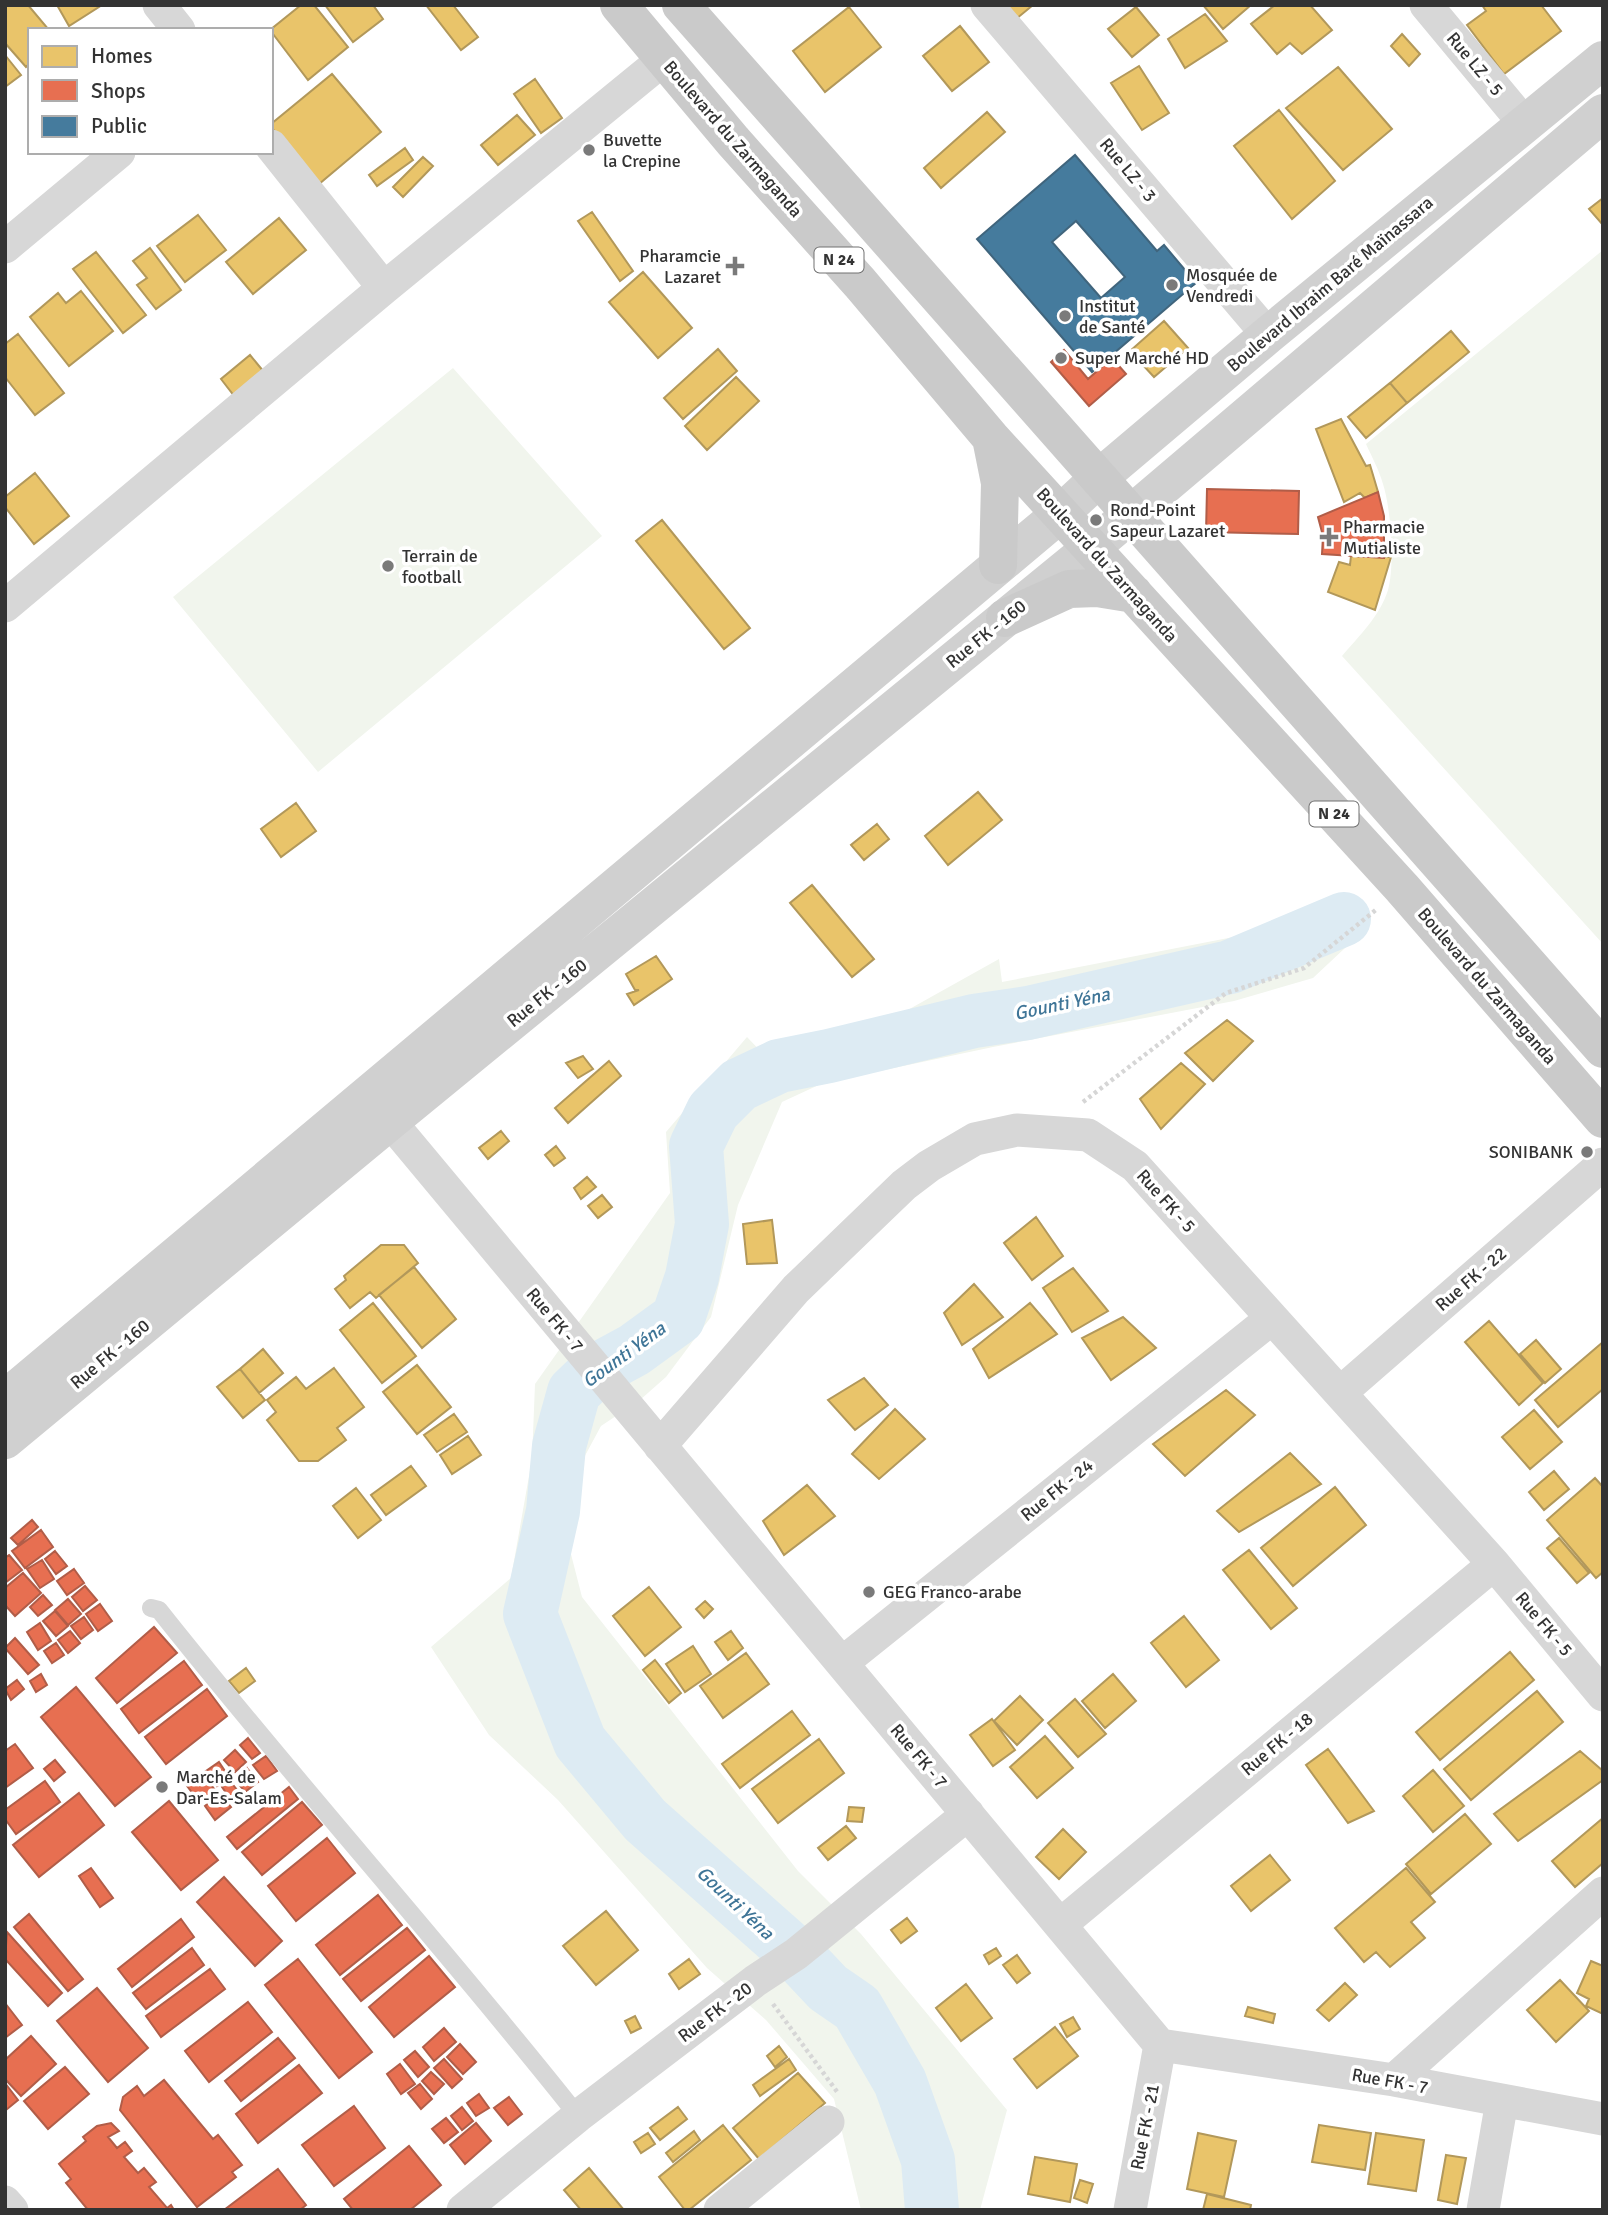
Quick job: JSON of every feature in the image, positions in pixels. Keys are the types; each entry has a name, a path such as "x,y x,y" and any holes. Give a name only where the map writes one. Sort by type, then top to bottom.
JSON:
{"main road":[{"name":"Boulevard du Zarmaganda","path":"619,5 991,439 1402,888 1603,1119"},
{"name":"N 24","path":"681,5 1603,1049"},
{"name":"Boulevard Ibraim Baré Maïnassara","path":"1060,514 1268,335 1603,60"},
{"path":"1091,548 1603,113"},
{"path":"991,439 1000,483 998,565"},
{"name":"Rue FK - 160","path":"378,1108 671,842 1060,514"},
{"name":"Rue FK - 160","path":"10,1416 378,1108 1091,548"},
{"path":"1005,618 1069,589 1097,588 1134,594"}],"street":[{"path":"159,5 177,28"},
{"name":"Rue LZ - 3","path":"987,5 1268,335"},
{"name":"Rue LZ - 5","path":"1426,5 1524,123"},
{"path":"5,606 384,288 664,59"},
{"path":"273,148 384,288"},
{"path":"5,247 116,154"},
{"name":"Rue FK - 7","path":"378,1108 1160,2045 1394,2080 1603,2119"},
{"name":"Rue FK - 5","path":"660,1446 796,1289 904,1185 929,1166 975,1139 1017,1130 1047,1130 1088,1135 1135,1166 1494,1564 1603,1695"},
{"name":"Rue FK - 22","path":"1340,1393 1603,1164"},
{"name":"Rue FK - 24","path":"842,1663 1272,1318"},
{"name":"Rue FK - 18","path":"1060,1925 1494,1564"},
{"name":"Rue FK - 20","path":"463,2210 578,2116 755,1981 796,1954 968,1814"},
{"path":"1394,2080 1603,1893"},
{"name":"Rue FK - 21","path":"1130,2210 1160,2045"},
{"path":"1483,2210 1502,2101"},
{"path":"720,2210 828,2122"},
{"path":"5,2202 12,2210"}],"lane":[{"path":"151,1608 159,1610 243,1717 520,2043 578,2116"}],"path":[{"path":"1047,1130 1226,993 1304,968 1402,888"},
{"path":"755,1981 841,2097 840,2110 828,2122"}],"shaded area":[{"path":"1603,250 1603,944 1342,656 1380,608 1390,579 1392,552 1386,495 1366,444"},
{"name":"Terrain de football","path":"453,368 602,536 318,772 173,597"},
{"path":"1344,919 1360,934 1313,978 1234,1001 823,1083 782,1102 738,1205 711,1317 666,1377 640,1400 601,1426 580,1465 563,1523 582,1597 798,1871 861,1934 1007,2110 980,2210 861,2210 834,2099 766,2020 707,1968 558,1800 489,1735 431,1647 511,1578 532,1459 535,1384 670,1193 666,1132 747,1037 786,1078 999,959 1002,982 1295,925"}],"building: Homes":[{"path":"5,5 28,5 47,28 28,28 26,67 5,43"},
{"path":"57,5 102,5 69,26"},
{"path":"301,5 314,5 348,47 308,80 273,34 272,28"},
{"path":"325,5 373,5 383,19 353,42"},
{"path":"426,5 453,5 478,37 461,50"},
{"path":"1004,5 1033,5 1016,19"},
{"path":"1203,5 1251,5 1223,29"},
{"path":"1275,5 1310,5 1332,30 1302,54 1290,43 1277,54 1251,24"},
{"path":"1482,5 1541,5 1561,31 1504,74 1467,25 1486,11"},
{"path":"849,7 881,47 825,92 793,51"},
{"path":"1136,7 1159,35 1132,57 1108,29"},
{"path":"1205,14 1227,41 1185,68 1168,39"},
{"path":"960,26 989,62 952,91 923,56"},
{"path":"1402,34 1420,54 1409,66 1391,46"},
{"path":"5,55 21,75 5,87"},
{"path":"1139,66 1169,113 1142,130 1111,83"},
{"path":"1338,67 1392,129 1343,170 1286,108"},
{"path":"332,74 381,132 319,184 273,129 273,122"},
{"path":"535,79 562,118 541,133 514,94"},
{"path":"1279,110 1335,181 1292,219 1234,146"},
{"path":"987,112 1005,132 941,188 924,168"},
{"path":"517,115 535,135 498,165 481,145"},
{"path":"405,148 413,160 377,186 369,175"},
{"path":"423,157 433,166 403,197 393,187"},
{"path":"1603,198 1603,225 1589,209"},
{"path":"592,212 633,271 620,281 578,221"},
{"path":"198,215 226,250 185,282 157,246"},
{"path":"279,218 306,250 253,294 226,262"},
{"path":"150,248 181,290 156,309 137,285 147,278 133,261"},
{"path":"96,252 146,315 123,333 73,269"},
{"path":"643,272 692,328 658,358 609,302"},
{"path":"81,291 113,331 69,366 30,317 58,293 66,303"},
{"path":"1164,321 1188,348 1154,377 1130,351"},
{"path":"1451,331 1469,352 1407,403 1390,383"},
{"path":"18,334 64,393 35,415 5,377 5,344"},
{"path":"718,349 737,371 683,419 664,398"},
{"path":"250,355 264,372 235,397 221,379"},
{"path":"736,377 759,401 707,450 685,426"},
{"path":"1390,383 1407,403 1366,438 1348,417"},
{"path":"1341,419 1366,466 1370,465 1378,492 1365,498 1360,493 1344,502 1316,429"},
{"path":"35,473 69,516 34,544 5,507 5,497"},
{"path":"662,520 750,628 724,649 636,541"},
{"path":"1351,556 1391,557 1375,610 1328,592 1339,562 1350,565"},
{"path":"978,792 1002,820 948,865 925,836"},
{"path":"296,803 316,831 281,857 261,829"},
{"path":"877,824 889,839 864,860 851,845"},
{"path":"812,885 874,959 852,977 790,903"},
{"path":"656,956 672,979 634,1005 627,994 639,990 635,990 626,974"},
{"path":"1227,1020 1253,1041 1213,1081 1185,1053"},
{"path":"583,1056 593,1069 578,1078 566,1063"},
{"path":"609,1061 621,1076 568,1123 555,1108"},
{"path":"1181,1063 1205,1084 1161,1129 1140,1099"},
{"path":"501,1131 509,1141 488,1159 479,1148"},
{"path":"556,1146 565,1158 554,1166 545,1155"},
{"path":"587,1177 596,1187 581,1199 574,1188"},
{"path":"602,1195 612,1207 598,1218 588,1206"},
{"path":"1036,1217 1063,1256 1032,1280 1004,1243"},
{"path":"772,1220 777,1263 747,1264 743,1224"},
{"path":"381,1245 404,1245 418,1263 376,1298 370,1292 350,1308 335,1289 346,1280 344,1276"},
{"path":"414,1267 456,1319 422,1348 379,1295"},
{"path":"1073,1268 1108,1311 1072,1332 1043,1288"},
{"path":"974,1284 1003,1317 962,1345 944,1313"},
{"path":"373,1303 416,1356 382,1383 340,1330"},
{"path":"1030,1303 1057,1334 989,1378 973,1349"},
{"path":"1123,1317 1156,1348 1111,1380 1082,1338"},
{"path":"1489,1321 1543,1383 1519,1405 1465,1342"},
{"path":"1536,1340 1561,1369 1545,1383 1520,1354"},
{"path":"1603,1342 1603,1389 1558,1427 1535,1400"},
{"path":"263,1349 283,1373 259,1393 240,1369"},
{"path":"417,1365 451,1407 417,1434 383,1392"},
{"path":"334,1368 364,1407 337,1428 346,1440 318,1461 299,1461 267,1420 276,1412 267,1400 296,1377 306,1389"},
{"path":"240,1369 265,1400 243,1418 217,1387"},
{"path":"864,1378 888,1405 855,1430 828,1400"},
{"path":"1226,1390 1255,1415 1185,1476 1153,1444"},
{"path":"895,1409 925,1439 879,1479 852,1454"},
{"path":"1534,1410 1562,1442 1530,1469 1502,1437"},
{"path":"454,1414 467,1432 437,1452 424,1435"},
{"path":"468,1436 481,1455 452,1474 440,1455"},
{"path":"1290,1453 1321,1484 1239,1532 1217,1511"},
{"path":"411,1466 426,1486 386,1515 371,1495"},
{"path":"1554,1471 1569,1489 1544,1510 1529,1492"},
{"path":"1595,1478 1603,1487 1603,1572 1596,1578 1547,1520"},
{"path":"807,1485 835,1516 784,1555 763,1521"},
{"path":"1335,1487 1366,1525 1293,1586 1261,1548"},
{"path":"356,1488 381,1520 358,1538 333,1506"},
{"path":"1559,1538 1589,1573 1577,1583 1547,1548"},
{"path":"1249,1550 1297,1608 1271,1629 1223,1570"},
{"path":"649,1587 681,1627 645,1656 613,1616"},
{"path":"705,1601 713,1609 704,1618 696,1609"},
{"path":"1184,1616 1219,1660 1186,1687 1151,1643"},
{"path":"731,1631 743,1648 728,1660 715,1642"},
{"path":"693,1646 711,1674 685,1692 666,1664"},
{"path":"1510,1652 1534,1680 1440,1760 1416,1732"},
{"path":"746,1653 769,1684 723,1718 700,1686"},
{"path":"655,1660 681,1693 669,1703 643,1670"},
{"path":"246,1668 255,1681 239,1693 229,1681"},
{"path":"1113,1674 1136,1701 1105,1728 1082,1701"},
{"path":"1537,1691 1563,1722 1471,1800 1444,1769"},
{"path":"1020,1696 1043,1720 1017,1745 994,1721"},
{"path":"1075,1699 1106,1734 1078,1757 1048,1723"},
{"path":"792,1711 810,1735 740,1788 722,1764"},
{"path":"992,1719 1015,1750 993,1766 970,1735"},
{"path":"1045,1736 1073,1768 1037,1798 1010,1767"},
{"path":"819,1739 844,1773 778,1823 752,1789"},
{"path":"1328,1749 1374,1811 1348,1823 1306,1765"},
{"path":"1580,1751 1603,1771 1603,1780 1518,1841 1494,1814"},
{"path":"1433,1770 1464,1806 1433,1832 1403,1796"},
{"path":"849,1807 864,1808 862,1822 847,1821"},
{"path":"1465,1814 1491,1844 1431,1894 1406,1864"},
{"path":"1603,1818 1603,1863 1575,1887 1552,1861"},
{"path":"846,1826 856,1838 828,1860 818,1848"},
{"path":"1063,1829 1086,1852 1059,1879 1036,1857"},
{"path":"1270,1855 1290,1880 1251,1911 1231,1886"},
{"path":"1406,1868 1435,1902 1411,1922 1425,1938 1390,1967 1376,1952 1364,1962 1335,1928"},
{"path":"606,1911 638,1950 596,1985 563,1946"},
{"path":"907,1918 917,1931 901,1943 891,1930"},
{"path":"996,1948 1001,1956 989,1964 984,1955"},
{"path":"1017,1955 1030,1973 1017,1983 1003,1965"},
{"path":"689,1959 700,1974 679,1989 669,1974"},
{"path":"1591,1961 1603,1966 1603,2014 1586,2006 1589,1999 1577,1993"},
{"path":"1560,1980 1589,2011 1556,2042 1527,2010"},
{"path":"1345,1983 1357,1995 1329,2021 1317,2010"},
{"path":"966,1984 992,2018 961,2041 936,2008"},
{"path":"1248,2007 1275,2014 1273,2023 1245,2016"},
{"path":"635,2016 641,2028 631,2033 625,2021"},
{"path":"1073,2017 1080,2029 1067,2037 1060,2024"},
{"path":"1055,2027 1078,2056 1037,2088 1014,2059"},
{"path":"779,2046 787,2057 775,2067 767,2056"},
{"path":"789,2059 796,2070 760,2096 753,2085"},
{"path":"798,2073 825,2103 759,2159 733,2128"},
{"path":"678,2107 687,2119 660,2140 650,2128"},
{"path":"723,2125 751,2160 689,2210 685,2210 659,2177"},
{"path":"1319,2125 1371,2133 1365,2170 1312,2162"},
{"path":"694,2131 700,2140 673,2162 666,2153"},
{"path":"648,2133 655,2144 641,2153 634,2142"},
{"path":"1198,2133 1236,2141 1224,2197 1187,2189"},
{"path":"1376,2133 1424,2140 1416,2191 1368,2184"},
{"path":"1446,2155 1466,2158 1457,2204 1438,2200"},
{"path":"1035,2157 1077,2164 1070,2202 1028,2194"},
{"path":"589,2168 624,2210 581,2210 564,2190"},
{"path":"1080,2180 1093,2184 1087,2203 1074,2198"},
{"path":"1207,2194 1251,2205 1250,2210 1203,2210"}],"building: Shops":[{"path":"1064,350 1088,379 1112,358 1126,374 1089,406 1051,362"},
{"path":"1207,489 1299,491 1298,534 1206,532"},
{"path":"1378,492 1384,516 1384,558 1322,554 1323,536 1318,517"},
{"path":"32,1520 38,1527 18,1545 11,1538"},
{"path":"41,1530 53,1547 25,1568 12,1551"},
{"path":"55,1551 67,1566 56,1574 45,1559"},
{"path":"9,1555 22,1570 5,1583 5,1558"},
{"path":"42,1560 54,1579 40,1588 27,1569"},
{"path":"74,1569 84,1583 67,1595 57,1581"},
{"path":"23,1573 41,1593 15,1616 5,1605 5,1588"},
{"path":"85,1586 97,1600 83,1611 72,1597"},
{"path":"43,1595 52,1605 38,1616 30,1607"},
{"path":"68,1599 81,1614 68,1625 55,1610"},
{"path":"100,1604 112,1621 98,1631 86,1614"},
{"path":"55,1611 68,1626 56,1636 43,1621"},
{"path":"84,1617 93,1630 81,1639 71,1626"},
{"path":"40,1623 51,1641 38,1650 27,1632"},
{"path":"154,1627 177,1653 117,1703 96,1678"},
{"path":"70,1631 80,1643 68,1653 58,1640"},
{"path":"15,1638 39,1665 28,1674 5,1648"},
{"path":"56,1643 64,1655 52,1663 44,1651"},
{"path":"184,1661 202,1685 139,1733 121,1709"},
{"path":"41,1674 47,1685 36,1692 30,1681"},
{"path":"17,1680 24,1689 11,1700 5,1689"},
{"path":"76,1687 151,1777 115,1806 41,1717"},
{"path":"207,1689 227,1716 166,1764 145,1737"},
{"path":"248,1738 260,1753 252,1759 240,1745"},
{"path":"15,1744 33,1768 5,1788 5,1751"},
{"path":"235,1750 246,1762 235,1772 224,1760"},
{"path":"266,1756 277,1771 264,1779 253,1765"},
{"path":"55,1760 65,1772 54,1781 44,1769"},
{"path":"219,1762 229,1777 217,1786 206,1771"},
{"path":"247,1768 258,1782 245,1792 234,1778"},
{"path":"202,1774 215,1790 200,1803 187,1786"},
{"path":"45,1781 60,1802 16,1834 5,1819 5,1810"},
{"path":"230,1781 242,1796 233,1803 222,1787"},
{"path":"289,1787 298,1799 237,1849 227,1837"},
{"path":"79,1793 104,1825 39,1877 13,1845"},
{"path":"220,1794 231,1807 215,1820 205,1806"},
{"path":"169,1801 218,1860 181,1890 132,1832"},
{"path":"302,1802 322,1825 262,1875 242,1852"},
{"path":"327,1838 355,1873 296,1921 268,1886"},
{"path":"91,1868 113,1898 100,1907 79,1876"},
{"path":"224,1877 282,1941 255,1966 197,1902"},
{"path":"378,1895 402,1925 340,1975 316,1945"},
{"path":"29,1914 83,1979 68,1991 14,1927"},
{"path":"181,1919 194,1937 132,1987 118,1969"},
{"path":"407,1928 425,1950 361,2001 343,1979"},
{"path":"7,1932 62,1993 48,2006 5,1959"},
{"path":"192,1948 204,1965 146,2009 133,1993"},
{"path":"429,1956 455,1987 394,2037 369,2007"},
{"path":"298,1959 372,2052 339,2078 265,1985"},
{"path":"210,1969 225,1989 161,2037 146,2016"},
{"path":"97,1988 148,2048 108,2082 57,2021"},
{"path":"248,2002 272,2032 209,2082 185,2051"},
{"path":"5,2003 22,2025 5,2038"},
{"path":"444,2028 456,2042 434,2061 423,2047"},
{"path":"31,2036 56,2064 21,2096 5,2079 5,2060"},
{"path":"278,2038 295,2058 241,2101 225,2081"},
{"path":"460,2044 476,2062 463,2074 447,2057"},
{"path":"415,2051 429,2067 418,2077 404,2060"},
{"path":"444,2059 462,2079 452,2088 434,2068"},
{"path":"400,2064 415,2084 401,2094 387,2074"},
{"path":"299,2065 322,2093 258,2143 236,2114"},
{"path":"65,2067 89,2094 48,2129 24,2101"},
{"path":"431,2072 444,2084 434,2094 422,2081"},
{"path":"164,2080 213,2139 218,2135 242,2165 232,2172 236,2177 197,2207 120,2110 123,2097 137,2086 144,2096"},
{"path":"5,2083 18,2100 6,2110 5,2109"},
{"path":"420,2084 432,2099 421,2109 408,2093"},
{"path":"479,2094 489,2108 476,2116 467,2103"},
{"path":"509,2097 522,2114 508,2125 494,2108"},
{"path":"354,2106 385,2148 334,2186 302,2145"},
{"path":"462,2107 473,2121 462,2130 451,2116"},
{"path":"446,2118 458,2132 444,2143 432,2129"},
{"path":"111,2123 119,2131 108,2137 117,2148 125,2142 132,2151 124,2157 138,2173 144,2168 156,2182 149,2187 167,2208 171,2205 174,2210 88,2210 66,2183 71,2179 59,2164 86,2141 83,2137 97,2126"},
{"path":"476,2123 491,2141 465,2164 450,2145"},
{"path":"409,2146 441,2185 410,2210 353,2210 344,2199"},
{"path":"278,2169 306,2205 300,2210 224,2210"}],"building: Public":[{"path":"1075,155 1157,251 1164,245 1196,283 1092,372 977,239","holes":["1076,221 1125,277 1101,298 1052,242"]}],"waterway":[{"name":"Gounti Yéna","path":"932,2210 928,2160 900,2082 857,2008 828,1988 796,1954 645,1820 580,1742 530,1614 553,1511 559,1446 574,1392 597,1370 634,1350 678,1318 692,1277 702,1224 696,1146 713,1111 739,1085 779,1066 974,1021 1028,1013 1230,967 1344,919"}],"place":[{"name":"Buvette la Crepine","path":"589,150"},
{"name":"Pharamcie Lazaret","path":"735,266"},
{"name":"Mosquée de Vendredi","path":"1172,285"},
{"name":"Institut de Santé","path":"1065,316"},
{"name":"Super Marché HD","path":"1061,358"},
{"name":"Rond-Point Sapeur Lazaret","path":"1096,520"},
{"name":"Pharmacie Mutialiste","path":"1329,537"},
{"name":"Terrain de football","path":"388,566"},
{"name":"SONIBANK","path":"1587,1152"},
{"name":"GEG Franco-arabe","path":"869,1592"},
{"name":"Marché de Dar-Es-Salam","path":"162,1787"}]}
